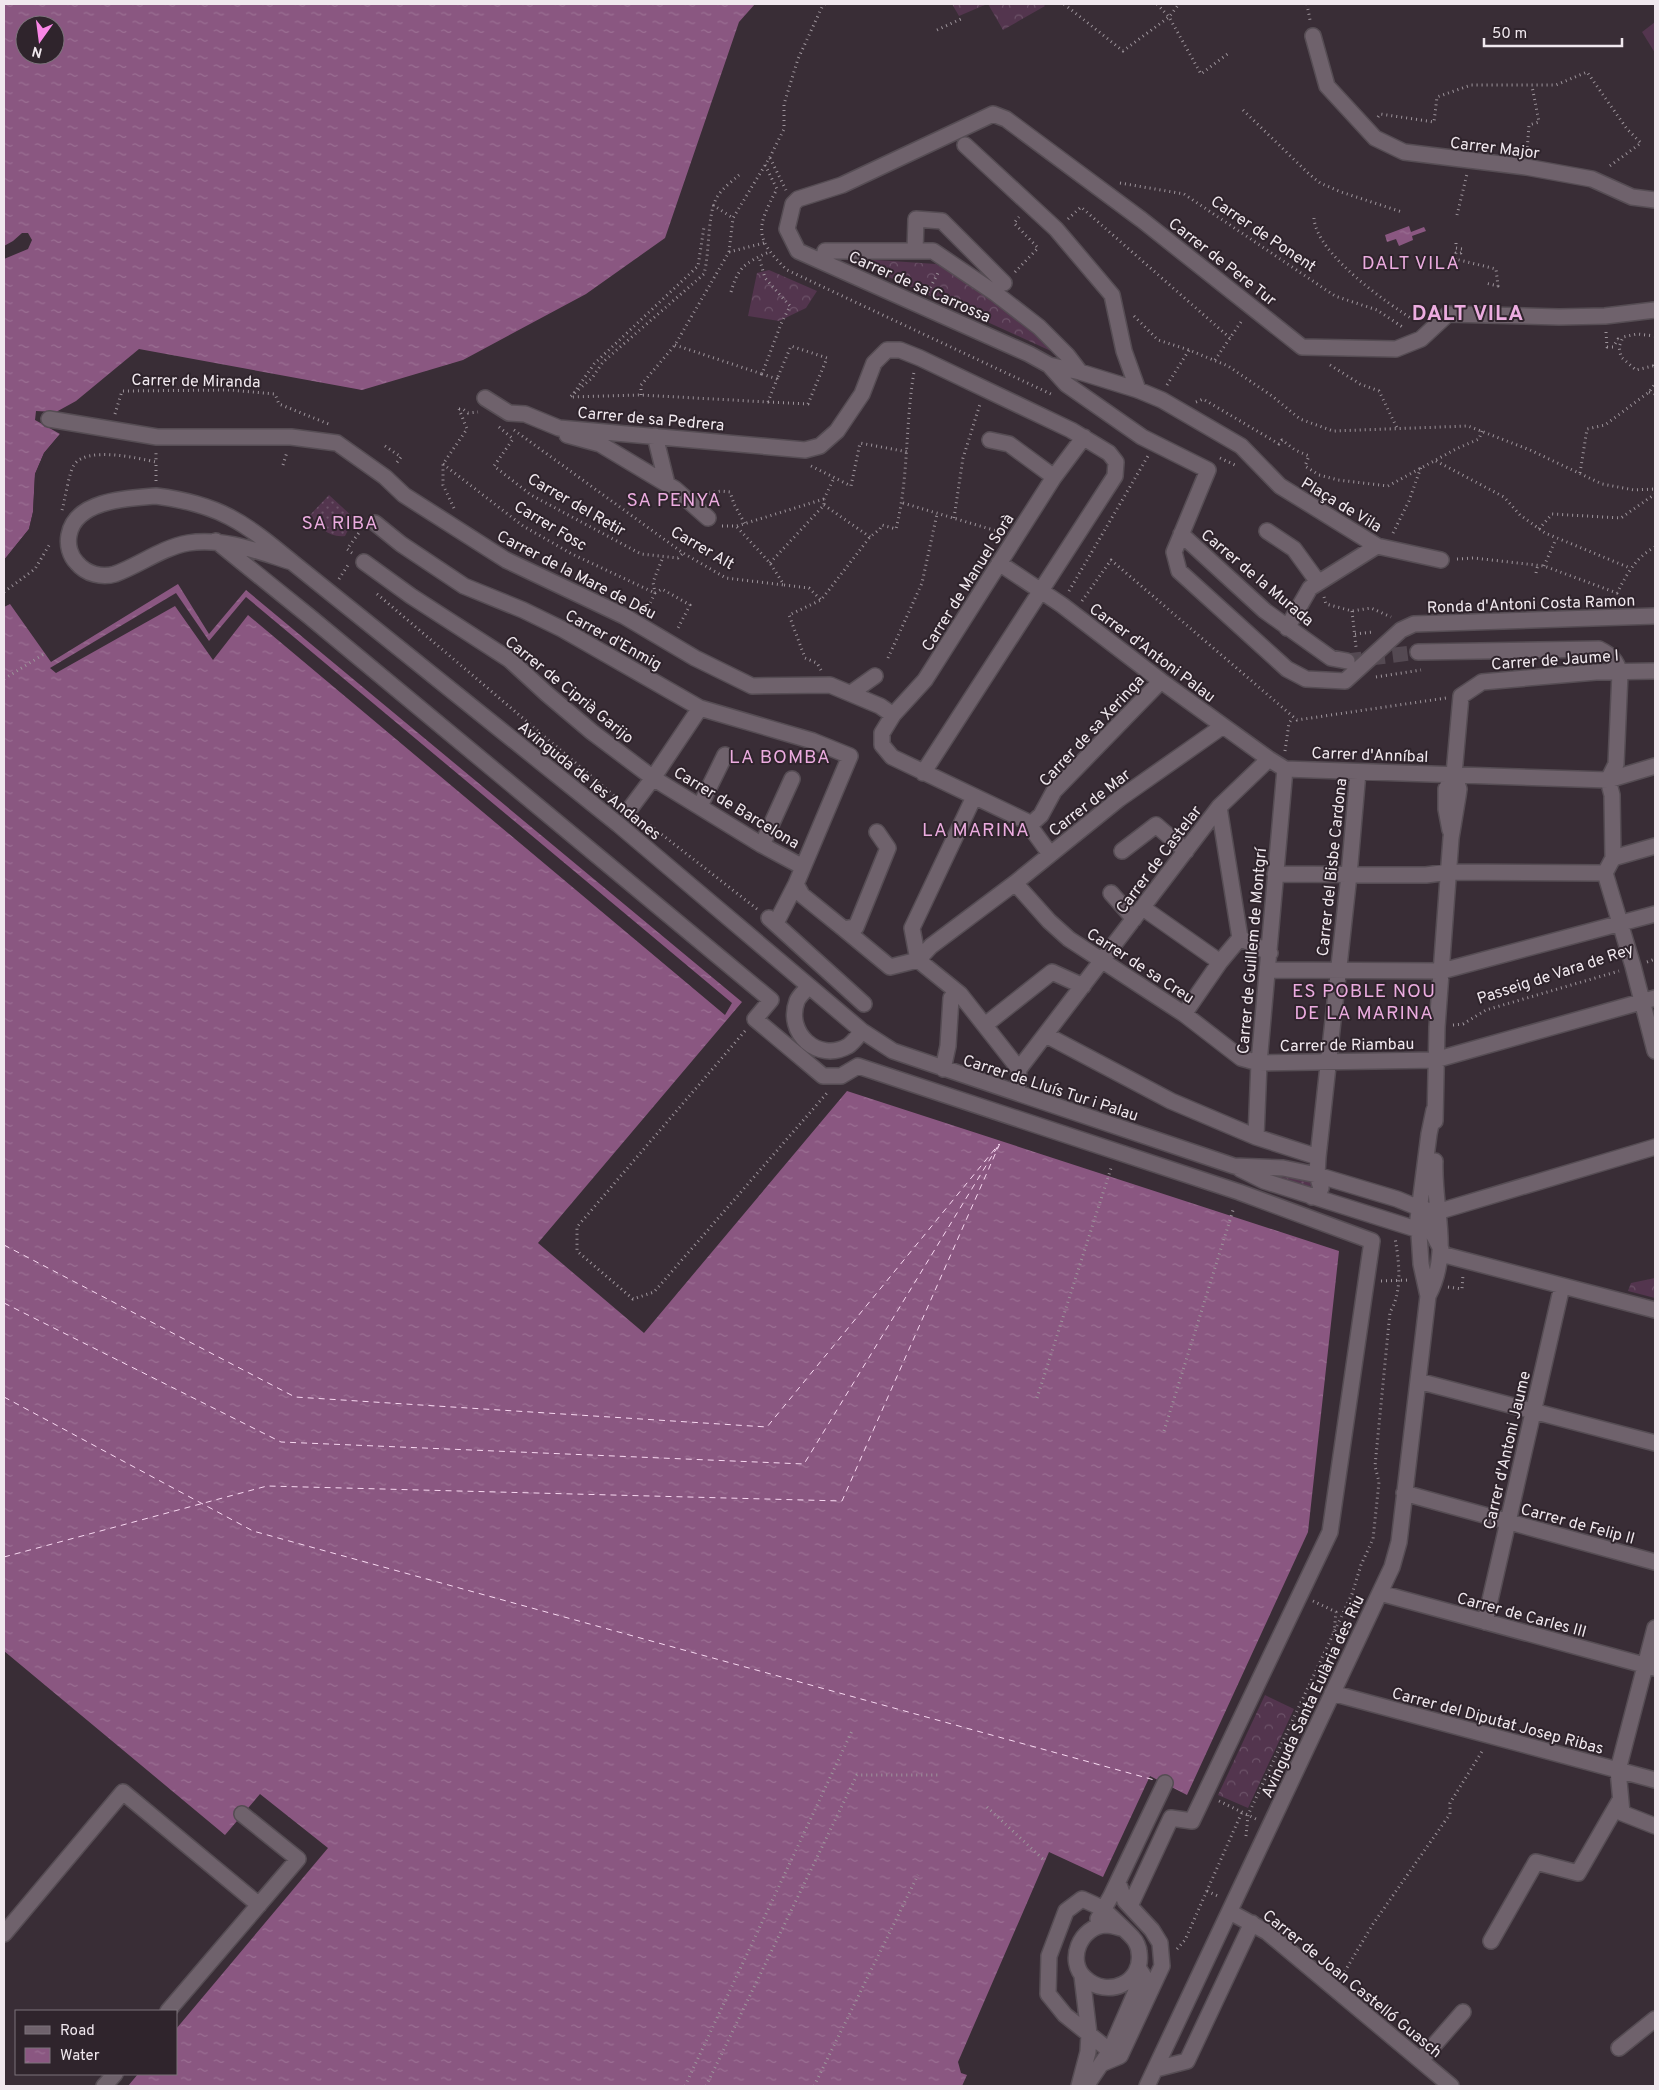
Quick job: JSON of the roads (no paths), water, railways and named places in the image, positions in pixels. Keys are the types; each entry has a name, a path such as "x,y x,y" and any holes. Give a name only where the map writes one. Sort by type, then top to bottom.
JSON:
{"street":[{"name":"Carrer Major","path":"1313,36 1327,86 1375,138 1404,152 1526,168 1592,179 1632,197 1655,200"},
{"name":"Carrer de sa Carrossa","path":"993,114 842,185 798,199 794,204 787,229 798,251 1029,354 1049,366"},
{"name":"Carrer de Pere Tur","path":"993,114 1006,119 1142,220 1302,347 1396,349 1421,339 1448,314 1559,317 1605,316 1655,310"},
{"path":"965,145 1056,229 1112,295 1124,351 1138,390"},
{"path":"915,251 916,219 942,221 1004,283"},
{"name":"Carrer de sa Carrossa","path":"825,251 933,251 995,293 1039,327 1067,355 1080,372"},
{"name":"Carrer de sa Pedrera","path":"485,398 509,414 525,414 559,428 804,450 820,446 837,431 862,394 874,363 887,350 900,350 1084,437"},
{"name":"Plaça de Vila","path":"1049,366 1080,372 1138,390 1162,394 1241,446 1280,486 1380,547 1441,560"},
{"name":"Carrer de la Murada","path":"1049,366 1066,384 1142,437 1208,470 1181,534 1265,611 1287,628 1330,658 1353,665"},
{"name":"Carrer de la Mare de Déu","path":"49,419 110,428 157,438 291,437 336,443 385,477 404,495 506,560 624,616 695,658 752,686 823,686 852,693 880,706 893,715"},
{"path":"559,428 569,436 600,444 667,484 708,518"},
{"path":"655,436 667,484"},
{"path":"1050,854 1026,822 923,773 1115,476 1116,462 1109,453 1084,437"},
{"name":"Carrer de Manuel Sorà","path":"923,773 892,757 882,745 882,733 893,715 925,680 1054,477 1084,437"},
{"path":"990,440 1009,444 1054,477"},
{"name":"Avinguda de les Andanes","path":"292,562 216,542 188,543 158,552 115,574 105,576 89,572 77,563 71,555 68,538 74,521 88,509 130,498 156,496 183,499 210,507 234,518 260,536 619,825 862,1032"},
{"name":"Carrer d'Enmig","path":"375,523 401,544 464,586 523,610 562,629 700,708 813,740 850,756 802,866"},
{"path":"1267,532 1294,549 1318,582"},
{"name":"Ronda d'Antoni Costa Ramon","path":"1181,534 1174,552 1180,571 1287,669 1306,679 1345,682 1353,665 1402,630 1414,624 1655,616"},
{"path":"216,542 318,623 771,1000 755,1019 822,1076 841,1076 858,1066 1239,1192 1372,1242 1330,1532 1192,1821 1171,1818 1130,1906"},
{"path":"1287,628 1310,588 1380,547"},
{"name":"Carrer de Ciprià Garijo","path":"357,560 510,660 592,732 653,778"},
{"name":"Carrer d'Antoni Palau","path":"999,563 1062,605 1161,681 1277,764"},
{"path":"1418,652 1599,649 1611,655 1617,662 1620,673 1616,764 1608,780 1612,795 1613,858 1606,873 1633,966 1649,1000 1655,1051"},
{"name":"Carrer de Jaume I","path":"1454,774 1462,696 1482,682 1596,672 1655,671"},
{"path":"852,693 875,676"},
{"name":"Carrer de sa Xeringa","path":"1029,826 1041,815 1054,791 1161,681"},
{"path":"630,810 700,708"},
{"name":"Carrer de Mar","path":"918,960 931,946 1015,883 1119,798 1223,726"},
{"path":"700,806 726,755"},
{"name":"Carrer d'Anníbal","path":"1277,764 1358,772 1608,780"},
{"name":"Carrer de Castelar","path":"1046,1035 1220,807 1277,764"},
{"name":"Carrer de Guillem de Montgrí","path":"1256,1137 1259,1063 1270,953 1275,874 1277,764"},
{"path":"1608,780 1655,766"},
{"name":"Carrer del Bisbe Cardona","path":"1317,1175 1330,1063 1358,772"},
{"path":"1434,1110 1437,1027 1452,838 1457,809 1458,789 1454,774"},
{"name":"Carrer de Barcelona","path":"653,778 762,845 802,866"},
{"path":"762,845 792,780"},
{"path":"974,797 912,928 918,960 985,1025 1019,1068 1017,1093"},
{"path":"1184,1014 1220,962 1240,938 1220,807"},
{"path":"1122,851 1156,825 1186,851"},
{"path":"850,928 888,848 877,832"},
{"path":"1613,858 1655,846"},
{"path":"802,866 796,884 771,922 864,1004"},
{"path":"1275,874 1426,876 1449,872 1606,873"},
{"name":"Carrer de sa Creu","path":"1015,883 1049,921 1070,939 1184,1014 1241,1058 1259,1063"},
{"path":"796,884 802,895 850,928 890,967 918,960"},
{"path":"1111,893 1138,914 1220,962"},
{"name":"Passeig de Vara de Rey","path":"1268,970 1442,971 1655,914"},
{"path":"1240,938 1270,953"},
{"path":"985,1025 1052,972 1083,986"},
{"path":"809,986 797,1000 794,1018 800,1036 814,1048 832,1051 849,1045 862,1032"},
{"path":"943,1069 956,996"},
{"path":"1436,1060 1649,1000"},
{"name":"Carrer de Lluís Tur i Palau","path":"862,1032 893,1051 943,1069 1234,1166 1264,1181 1419,1230"},
{"name":"Carrer de Lluís Tur i Palau","path":"1019,1068 1046,1035 1171,1101 1256,1137 1318,1157"},
{"name":"Carrer de Riambau","path":"1259,1063 1436,1060"},
{"name":"Avinguda Santa Eulària des Riu","path":"1428,1296 1421,1264 1419,1230 1413,1206 1434,1110"},
{"name":"Avinguda Santa Eulària des Riu","path":"1148,2086 1392,1567 1399,1542 1428,1296 1438,1273 1441,1251 1434,1180 1436,1134 1434,1110"},
{"path":"1437,1212 1655,1148"},
{"name":"Carrer de Lluís Tur i Palau","path":"1234,1166 1283,1168 1317,1175 1437,1212"},
{"path":"1312,1197 1319,1193 1321,1188 1317,1175"},
{"path":"1351,1210 1347,1205 1346,1196 1349,1191 1356,1187"},
{"path":"1413,1206 1441,1251 1562,1286 1655,1310"},
{"path":"1421,1264 1430,1272 1438,1273"},
{"name":"Carrer d'Antoni Jaume","path":"1485,1622 1562,1286"},
{"path":"1418,1381 1655,1443"},
{"name":"Carrer de Felip II","path":"1404,1493 1655,1562"},
{"name":"Carrer de Carles III","path":"1380,1593 1485,1622 1529,1641 1650,1666"},
{"path":"1655,1628 1650,1666 1618,1770 1622,1813 1655,1826"},
{"name":"Carrer del Diputat Josep Ribas","path":"1332,1693 1655,1780"},
{"path":"1079,2086 1088,2052 1090,2034 1082,1976 1076,1963 1076,1950 1082,1938 1093,1928 1104,1910 1164,1783"},
{"path":"4,1934 124,1792 259,1905"},
{"path":"1491,1942 1536,1862 1578,1873 1620,1800"},
{"path":"169,2010 298,1860 242,1814"},
{"path":"1100,2064 1120,2056 1162,1966 1160,1943 1152,1930 1125,1901 1118,1882"},
{"path":"1082,1976 1091,1984 1101,1988 1113,1988 1124,1984 1132,1977 1138,1967 1139,1952 1133,1938 1104,1910 1082,1899 1066,1911 1049,1956 1048,1994 1066,2016 1110,2051"},
{"name":"Carrer de Joan Castelló Guasch","path":"1230,1912 1267,1932 1451,2086"},
{"path":"1156,2069 1187,2061 1252,1923"},
{"path":"1093,1928 1106,1925 1121,1928"},
{"path":"1086,2086 1110,2051 1143,1975 1138,1967"},
{"path":"1421,2060 1463,2012"},
{"path":"1619,2048 1655,2019"},
{"path":"104,2086 114,2075"}],"water":[{"path":"4,4 755,4 739,22 665,238 586,294 463,360 362,390 139,349 76,401 56,412 36,411 35,420 60,434 44,453 35,474 33,512 29,529 4,560 4,259 28,249 32,240 28,233 22,233 4,246"},
{"path":"1409,226 1411,232 1424,227 1426,231 1412,236 1413,240 1399,246 1396,239 1387,242 1385,235"},
{"path":"178,584 209,634 246,590 742,1002 538,1243 644,1333 847,1091 1339,1251 1308,1532 1187,1795 1150,1776 1103,1877 1049,1852 958,2062 961,2073 967,2075 962,2086 128,2086 137,2075 178,2075 178,2027 328,1848 260,1794 225,1835 4,1651 4,607 10,604 51,662"}],"tunnel":[{"path":"1347,661 1418,652"}],"district":[{"name":"DALT VILA","path":"1411,262"},
{"name":"DALT VILA","path":"1468,313"},
{"name":"SA PENYA","path":"674,499"},
{"name":"SA RIBA","path":"340,522"},
{"name":"LA BOMBA","path":"780,756"},
{"name":"LA MARINA","path":"976,829"},
{"name":"ES POBLE NOU DE LA MARINA","path":"1364,1001"}]}
